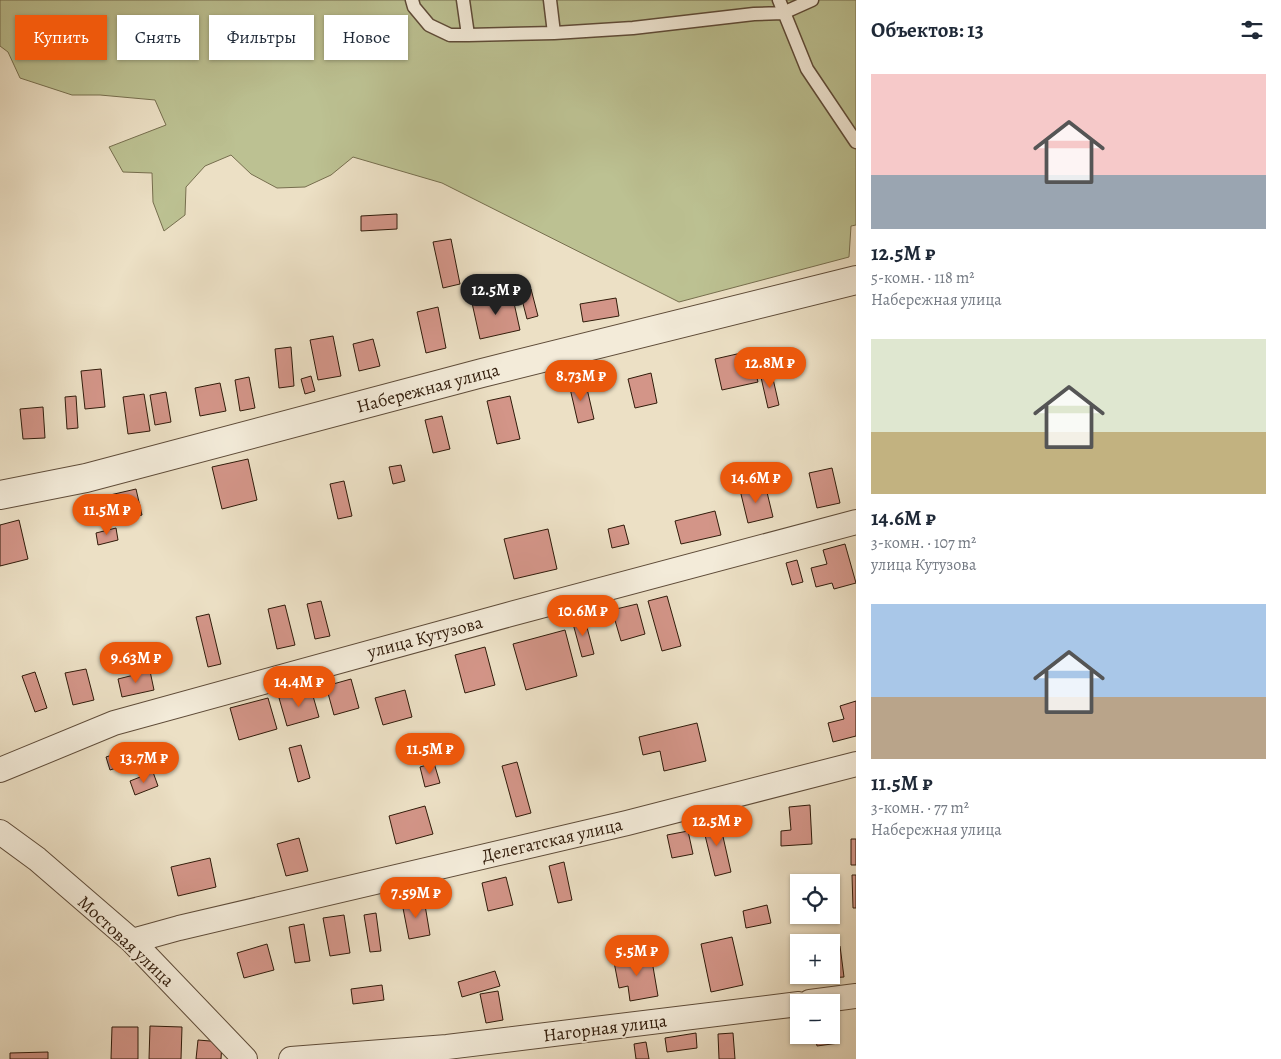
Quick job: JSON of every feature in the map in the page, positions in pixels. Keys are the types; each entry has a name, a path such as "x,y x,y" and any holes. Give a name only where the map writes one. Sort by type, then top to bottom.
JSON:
{"street":[{"name":"Набережная улица","path":"0,495 86,478 482,373 856,280"},
{"name":"улица Кутузова","path":"0,770 114,723 856,522"},
{"name":"Делегатская улица","path":"132,941 179,928 627,823 856,764"},
{"name":"Мостовая улица","path":"0,832 37,859 132,941 245,1059"},
{"path":"840,998 856,996"},
{"name":"Нагорная улица","path":"291,1059 447,1047 790,1005"}],"lane":[{"path":"412,0 414,6 429,25 450,34 468,35 554,33 633,28 754,14 783,13 812,0"},
{"path":"463,0 468,35"},
{"path":"550,0 554,33"},
{"path":"778,0 807,69 856,142"}],"green space":[{"path":"0,0 856,0 856,225 851,226 849,257 679,302 442,183 353,157 331,175 305,187 277,188 251,174 231,155 205,166 186,187 185,215 164,231 153,202 152,173 123,172 109,147 166,125 155,100 100,95 72,95 20,78 8,52 0,46"}],"building":[{"path":"397,214 397,229 361,231 361,216"},
{"path":"451,239 460,284 443,288 433,242"},
{"path":"531,289 538,316 527,319 520,292"},
{"path":"512,294 520,330 480,339 472,303"},
{"path":"616,298 619,316 583,322 580,304"},
{"path":"438,307 446,348 426,353 417,312"},
{"path":"333,336 341,376 318,380 310,340"},
{"path":"373,339 380,366 359,371 353,344"},
{"path":"291,347 294,386 279,388 275,349"},
{"path":"750,351 758,382 722,390 715,359"},
{"path":"101,369 105,407 85,409 81,371"},
{"path":"771,370 779,405 768,408 760,373"},
{"path":"651,373 657,403 635,408 628,379"},
{"path":"311,376 315,391 305,394 301,379"},
{"path":"249,377 255,408 240,411 235,380"},
{"path":"585,380 594,419 578,423 569,384"},
{"path":"220,383 226,411 200,416 195,388"},
{"path":"166,392 171,422 155,425 150,395"},
{"path":"144,394 150,431 128,434 123,397"},
{"path":"76,396 78,428 67,429 65,397"},
{"path":"510,396 520,439 497,444 487,401"},
{"path":"43,407 45,438 23,439 20,409"},
{"path":"442,416 450,449 433,453 425,420"},
{"path":"248,459 257,500 222,509 212,467"},
{"path":"401,465 405,481 393,484 389,467"},
{"path":"832,468 840,503 817,508 809,473"},
{"path":"344,481 352,516 338,519 330,484"},
{"path":"765,484 773,517 748,523 740,490"},
{"path":"136,489 142,515 116,522 110,495"},
{"path":"715,511 721,535 681,544 675,521"},
{"path":"19,520 28,559 0,566 0,525"},
{"path":"624,525 629,544 612,548 608,529"},
{"path":"116,528 118,540 98,545 96,533"},
{"path":"548,529 557,569 514,579 504,539"},
{"path":"845,544 856,583 834,589 832,583 816,587 811,568 827,564 823,550"},
{"path":"797,560 803,582 792,585 786,563"},
{"path":"667,596 681,646 662,651 648,601"},
{"path":"321,601 330,636 315,639 307,604"},
{"path":"637,604 645,634 621,641 612,610"},
{"path":"285,605 295,645 277,649 268,609"},
{"path":"209,614 221,664 208,667 196,617"},
{"path":"584,616 594,654 582,657 572,620"},
{"path":"565,630 577,676 526,690 513,644"},
{"path":"485,647 495,685 465,693 455,655"},
{"path":"86,669 94,700 73,705 65,673"},
{"path":"150,671 154,690 122,697 118,679"},
{"path":"35,672 47,708 35,712 22,676"},
{"path":"351,679 359,708 334,715 326,686"},
{"path":"311,689 319,717 287,726 279,698"},
{"path":"405,690 412,717 383,725 375,698"},
{"path":"268,698 277,729 239,740 230,708"},
{"path":"856,701 856,736 833,742 828,723 844,719 840,706"},
{"path":"697,723 706,761 664,771 660,751 643,755 639,737"},
{"path":"301,745 310,778 298,782 289,748"},
{"path":"133,748 138,761 110,770 106,757"},
{"path":"517,762 531,813 516,817 502,766"},
{"path":"434,763 440,783 425,787 420,767"},
{"path":"153,772 158,786 135,795 130,781"},
{"path":"810,805 812,844 781,846 781,831 791,830 789,807"},
{"path":"425,806 433,834 396,844 389,816"},
{"path":"719,819 731,872 715,876 702,823"},
{"path":"688,831 693,854 672,858 667,835"},
{"path":"299,838 308,871 286,876 277,844"},
{"path":"851,839 856,839 856,865 851,865"},
{"path":"210,858 216,887 178,896 171,867"},
{"path":"564,862 572,900 558,903 549,866"},
{"path":"852,875 856,875 856,908 853,908"},
{"path":"506,877 513,905 488,911 482,883"},
{"path":"424,899 430,935 409,939 402,903"},
{"path":"767,905 771,923 746,928 743,911"},
{"path":"376,913 381,951 370,952 364,915"},
{"path":"344,915 350,953 330,956 323,918"},
{"path":"304,924 310,961 295,963 289,927"},
{"path":"732,937 743,985 711,992 701,944"},
{"path":"267,944 274,970 244,978 237,953"},
{"path":"840,946 844,977 840,977"},
{"path":"651,955 658,996 630,1001 628,986 619,988 614,962"},
{"path":"495,971 500,986 462,997 458,982"},
{"path":"382,985 384,1000 353,1004 351,989"},
{"path":"498,991 503,1020 486,1023 480,994"},
{"path":"150,1026 182,1027 181,1059 149,1059"},
{"path":"112,1027 138,1027 138,1059 111,1059"},
{"path":"696,1033 697,1048 667,1052 665,1038"},
{"path":"733,1033 735,1059 719,1059 718,1034"},
{"path":"198,1040 222,1042 221,1059 196,1059"},
{"path":"646,1042 649,1059 636,1059 634,1044"},
{"path":"48,1052 48,1059 10,1059 10,1053"}]}
